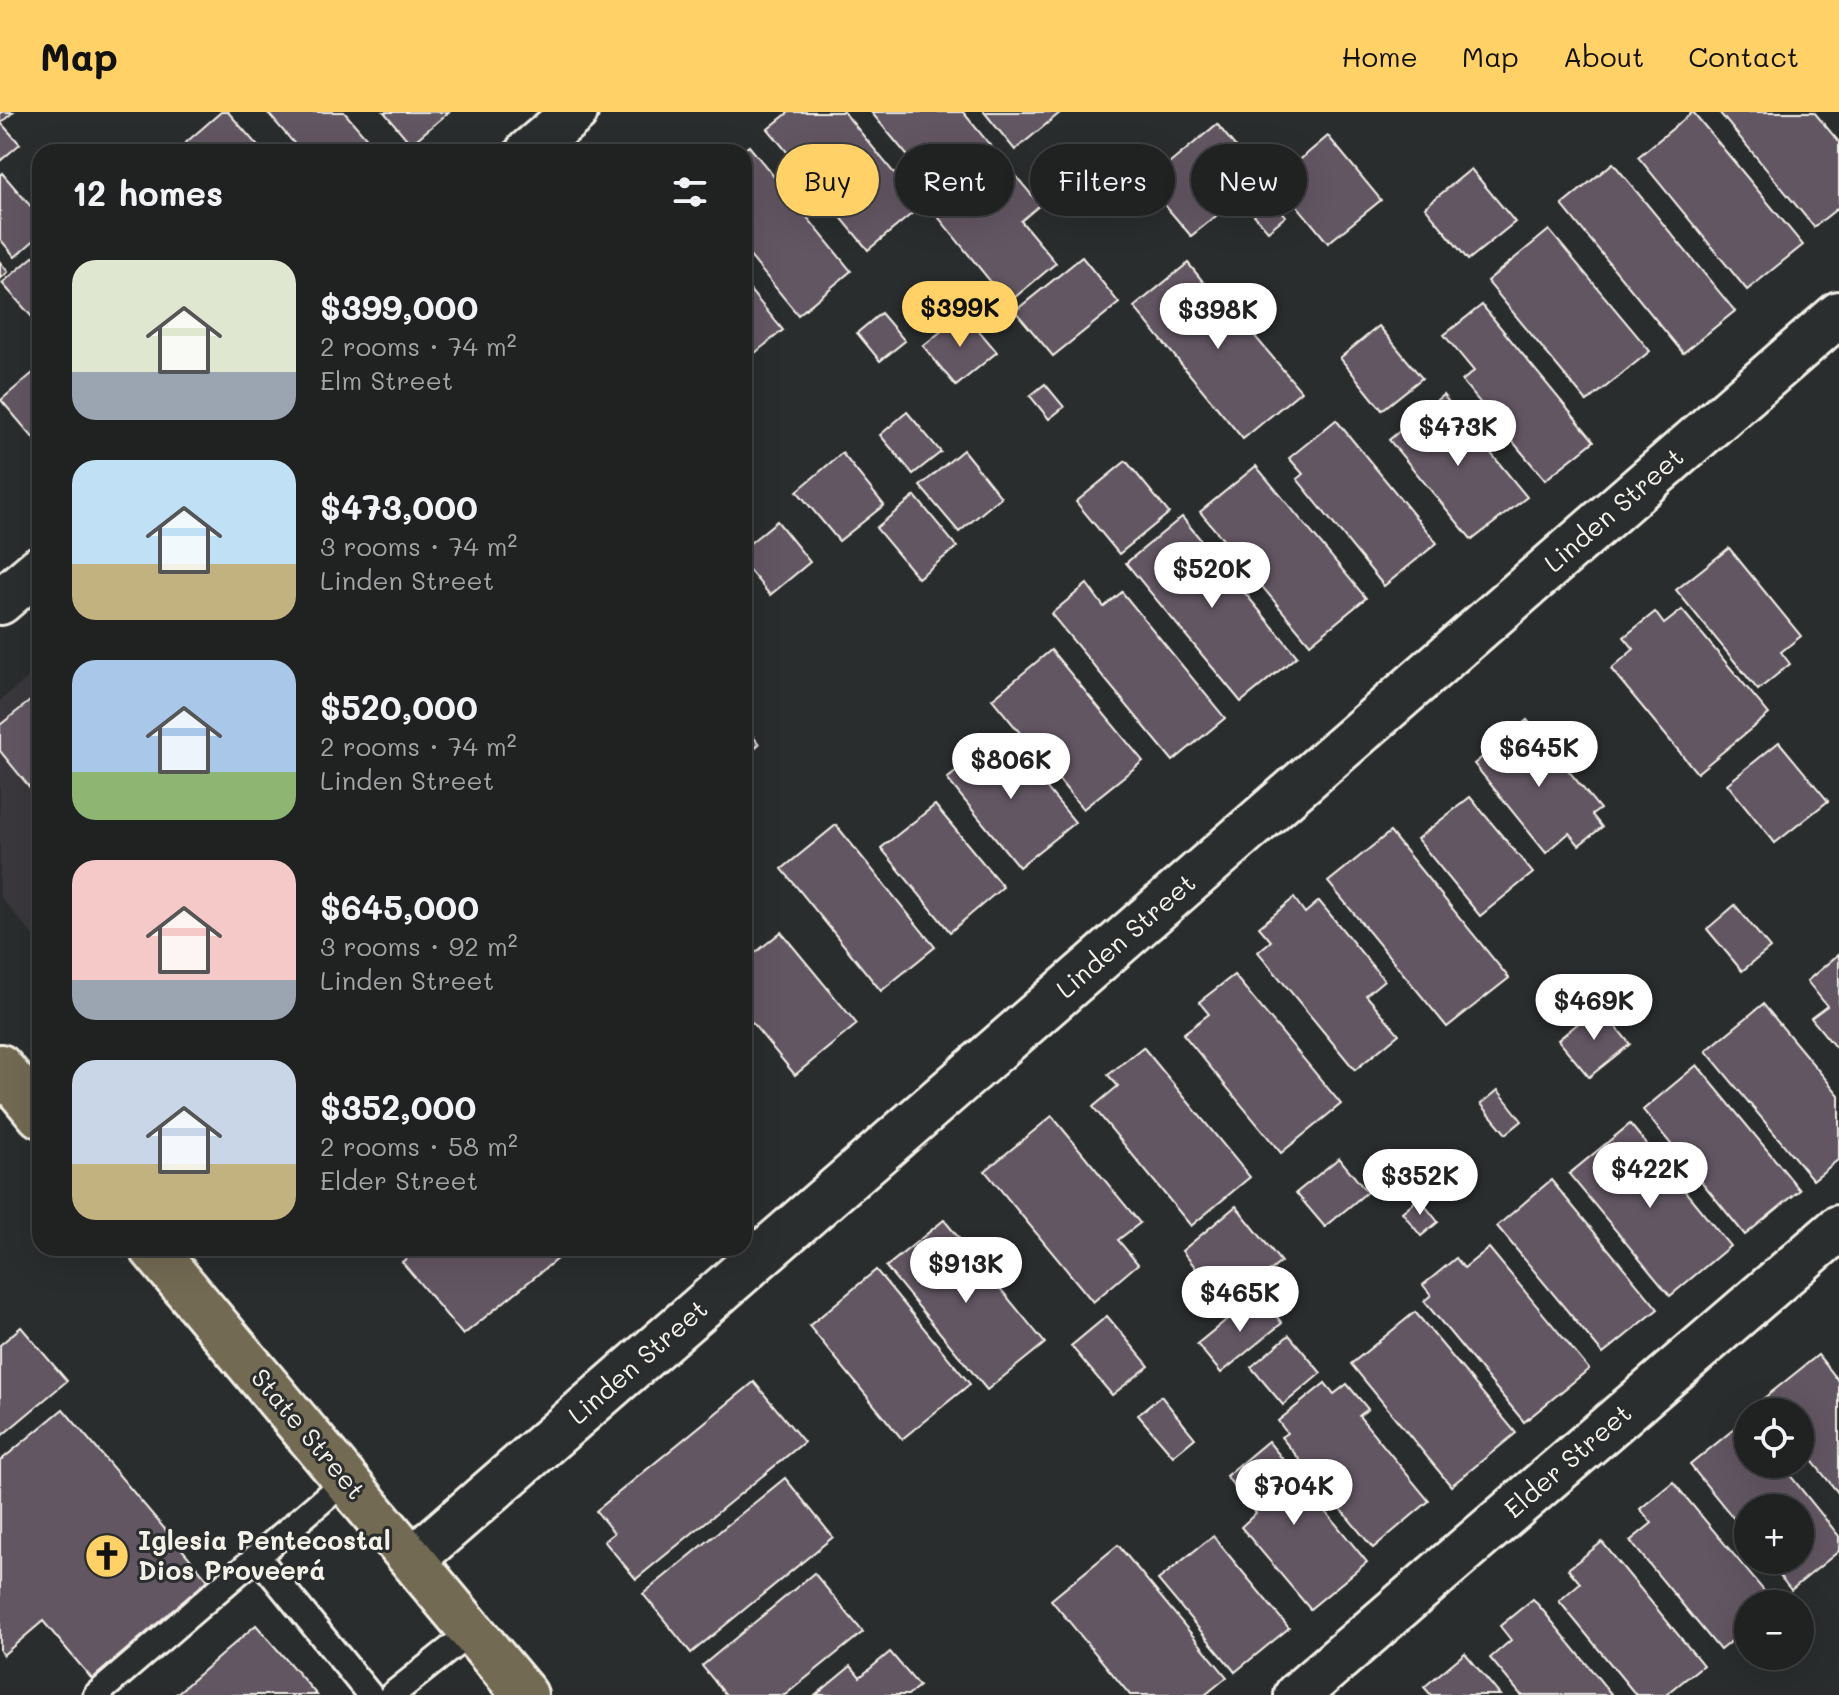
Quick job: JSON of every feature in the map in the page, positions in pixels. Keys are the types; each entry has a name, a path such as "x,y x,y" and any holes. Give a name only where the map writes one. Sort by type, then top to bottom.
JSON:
{"main road":[{"path":"0,1067 32,1105"},
{"name":"State Street","path":"159,1256 525,1695"}],"street":[{"path":"537,144 575,112"},
{"name":"Linden Street","path":"413,1559 1839,314"},
{"path":"0,602 32,575"},
{"name":"Elder Street","path":"1297,1695 1839,1228"}],"lane":[{"path":"96,1695 346,1480"},
{"path":"257,1556 370,1695"},
{"path":"392,1695 471,1632"}],"shaded area":[{"path":"32,675 32,934 0,896 0,701"}],"building":[{"path":"0,112 13,112 1,123 20,144 0,161"},
{"path":"221,112 228,112 256,144 184,144"},
{"path":"267,112 344,112 372,144 295,144"},
{"path":"384,112 449,112 411,144"},
{"path":"789,112 844,112 870,144 780,144 768,129"},
{"path":"871,112 963,112 989,144 898,144"},
{"path":"984,112 1061,112 1015,150 1014,144 1010,144"},
{"path":"1693,112 1803,245 1747,290 1638,157"},
{"path":"1719,112 1814,112 1839,142 1839,207 1814,227"},
{"path":"1217,124 1233,144 1193,144"},
{"path":"1328,136 1381,200 1328,243 1306,216 1307,154"},
{"path":"1191,146 1191,216 1216,216 1191,236 1174,216 1175,159"},
{"path":"752,150 776,179 776,216 806,216 851,271 798,315 752,259"},
{"path":"879,155 895,174 895,216 909,216 868,250 840,216 879,216"},
{"path":"1613,163 1735,311 1683,353 1562,205"},
{"path":"1471,169 1515,222 1468,260 1425,207"},
{"path":"2,173 32,208 32,242 15,257 0,239"},
{"path":"1014,174 1030,193 1030,213 1021,221 1056,263 1008,303 937,216 1014,216"},
{"path":"1255,216 1286,216 1268,231"},
{"path":"1549,230 1650,351 1587,402 1487,281"},
{"path":"1082,257 1119,303 1053,356 1015,311"},
{"path":"32,258 32,317 2,283"},
{"path":"0,262 8,272 0,279"},
{"path":"1188,263 1234,320 1238,316 1301,391 1243,439 1134,307"},
{"path":"752,293 783,330 752,355"},
{"path":"1482,305 1594,441 1545,480 1462,381 1474,371 1444,335"},
{"path":"881,313 905,341 880,361 857,333"},
{"path":"964,313 997,352 956,386 923,346"},
{"path":"1379,326 1422,378 1382,410 1340,358"},
{"path":"32,374 32,437 1,400"},
{"path":"1045,384 1064,407 1049,419 1030,396"},
{"path":"1443,395 1527,497 1472,540 1389,440"},
{"path":"907,412 941,452 913,474 880,435"},
{"path":"1336,420 1437,543 1384,586 1297,479 1303,474 1289,458"},
{"path":"963,450 1001,497 959,532 920,486"},
{"path":"842,453 884,505 839,541 797,491"},
{"path":"1126,461 1169,513 1119,554 1076,502"},
{"path":"1256,466 1366,598 1310,644 1200,512"},
{"path":"915,496 957,547 918,578 876,528"},
{"path":"1182,517 1297,656 1241,702 1126,563"},
{"path":"777,521 810,562 770,595 752,574 752,541"},
{"path":"1729,548 1801,636 1781,652 1790,664 1758,690 1676,590"},
{"path":"1087,584 1104,607 1122,592 1225,718 1173,761 1051,614"},
{"path":"1682,610 1769,714 1697,773 1611,669 1634,649 1624,637 1655,612 1664,624"},
{"path":"1051,650 1143,761 1083,809 992,699"},
{"path":"32,699 32,790 0,751 0,725"},
{"path":"1527,720 1600,809 1592,815 1602,827 1579,845 1569,833 1546,853 1474,764"},
{"path":"1002,734 1075,822 1019,867 947,779"},
{"path":"752,735 759,744 752,750"},
{"path":"1779,742 1828,801 1775,843 1727,784"},
{"path":"1470,797 1533,873 1480,916 1417,839"},
{"path":"935,805 1003,887 950,932 881,848"},
{"path":"836,825 935,947 881,991 782,869"},
{"path":"1390,832 1509,978 1447,1027 1328,882"},
{"path":"1294,898 1305,913 1319,901 1384,980 1366,995 1399,1034 1355,1070 1258,952 1271,941 1259,927"},
{"path":"1735,905 1770,948 1742,971 1707,929"},
{"path":"781,932 857,1024 795,1075 752,1023 752,956"},
{"path":"1839,954 1839,1052 1811,1018 1827,1006 1807,981"},
{"path":"1234,975 1341,1104 1281,1153 1183,1034 1209,1014 1199,1002"},
{"path":"1763,1004 1839,1095 1839,1159 1813,1180 1706,1051"},
{"path":"1599,1006 1630,1044 1589,1077 1558,1040"},
{"path":"1143,1047 1250,1177 1191,1226 1093,1107 1118,1086 1108,1075"},
{"path":"1697,1065 1800,1190 1745,1235 1643,1110"},
{"path":"1498,1090 1522,1121 1506,1134 1481,1104"},
{"path":"1052,1116 1140,1223 1118,1240 1138,1264 1093,1302 985,1171"},
{"path":"1630,1124 1730,1246 1670,1296 1569,1174"},
{"path":"1339,1158 1367,1192 1325,1227 1296,1193"},
{"path":"1551,1180 1658,1309 1603,1354 1497,1226"},
{"path":"1419,1198 1438,1222 1421,1236 1402,1212"},
{"path":"1236,1206 1281,1262 1227,1306 1182,1251"},
{"path":"944,1220 1045,1343 987,1390 886,1267"},
{"path":"1489,1248 1589,1369 1524,1422 1424,1301 1431,1295 1423,1285 1456,1258 1464,1268"},
{"path":"410,1256 561,1256 463,1335 402,1262"},
{"path":"876,1270 970,1384 902,1439 809,1326"},
{"path":"1258,1294 1282,1323 1221,1373 1197,1344"},
{"path":"1415,1312 1516,1433 1451,1486 1351,1364"},
{"path":"1107,1316 1149,1366 1112,1395 1071,1346"},
{"path":"21,1327 67,1381 0,1437 0,1345"},
{"path":"1289,1335 1321,1373 1283,1405 1251,1367"},
{"path":"1818,1355 1839,1381 1839,1494 1814,1463 1814,1398 1764,1398"},
{"path":"754,1382 804,1442 636,1579 604,1541 614,1533 596,1511"},
{"path":"1325,1383 1334,1394 1347,1384 1368,1409 1359,1416 1429,1501 1373,1548 1281,1437 1287,1433 1278,1421"},
{"path":"1161,1396 1195,1438 1173,1456 1138,1415"},
{"path":"63,1409 208,1580 92,1679 43,1621 3,1655 0,1651 0,1461"},
{"path":"1734,1429 1734,1478 1792,1478 1805,1494 1734,1494 1734,1519 1690,1465"},
{"path":"1268,1441 1367,1562 1310,1609 1241,1527 1256,1513 1226,1476"},
{"path":"785,1478 833,1537 691,1653 643,1594"},
{"path":"1673,1482 1734,1555 1734,1574 1750,1574 1763,1590 1734,1590 1734,1638 1720,1650 1630,1541 1652,1523 1640,1509"},
{"path":"1814,1505 1839,1536 1839,1551 1814,1571"},
{"path":"1213,1536 1289,1628 1235,1672 1158,1580"},
{"path":"1602,1542 1703,1665 1666,1695 1636,1695 1559,1601 1580,1583 1568,1569"},
{"path":"1118,1545 1227,1677 1205,1695 1130,1695 1051,1600"},
{"path":"814,1573 863,1632 785,1695 726,1695 702,1666"},
{"path":"1778,1574 1811,1574 1791,1590"},
{"path":"1533,1599 1612,1695 1521,1695 1490,1658 1511,1640 1500,1626"},
{"path":"256,1625 317,1695 175,1695"},
{"path":"890,1652 919,1686 908,1695 816,1695 851,1666 860,1677"},
{"path":"1465,1653 1500,1695 1431,1695 1424,1687"}],"place":[{"name":"Iglesia Pentecostal Dios Proveerá","path":"107,1556"}]}
